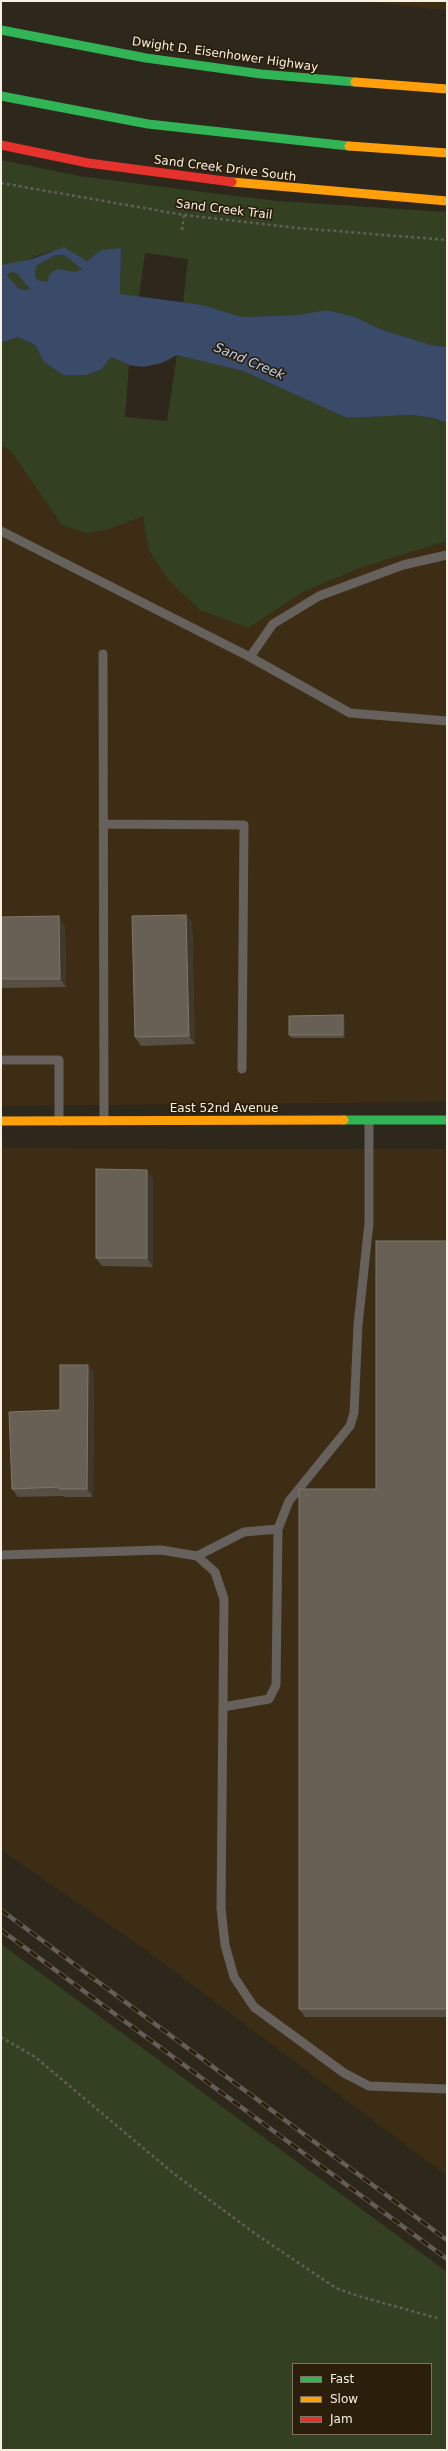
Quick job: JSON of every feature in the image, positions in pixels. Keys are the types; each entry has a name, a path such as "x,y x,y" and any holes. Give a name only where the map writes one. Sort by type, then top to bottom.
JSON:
{"main road":[{"name":"Dwight D. Eisenhower Highway","path":"1,30 130,55 261,74 447,89"},
{"path":"1,96 148,124 228,134 389,150 447,153"},
{"name":"Sand Creek Drive South","path":"1,146 88,162 209,180 294,189 447,201"},
{"name":"East 52nd Avenue","path":"1,1121 447,1120"}],"lane":[{"path":"1,531 250,657 350,713 447,721"},
{"path":"250,657 273,624 319,596 403,565 447,555"},
{"path":"103,654 104,1121"},
{"path":"103,824 244,825 242,1069"},
{"path":"1,1060 59,1060 59,1121"},
{"path":"223,1707 269,1699 276,1685 278,1529 289,1501 350,1426 354,1412 358,1325 369,1222 369,1121"},
{"path":"197,1556 244,1532 278,1529"},
{"path":"1,1554 161,1550 197,1556 215,1572 224,1599 220,1908 225,1946 234,1977 254,2007 344,2073 357,2080 369,2086 447,2089"}],"path":[{"name":"Sand Creek Trail","path":"1,183 184,215 298,228 447,240"},
{"path":"182,230 184,215"},
{"path":"1,2037 47,2066 75,2088 114,2125 191,2186 257,2235 336,2288 358,2296 437,2318"}],"shaded area":[{"path":"363,1 447,1 447,10 432,9"},
{"path":"1,445 10,450 62,525 86,533 107,530 143,515 149,551 247,628 303,592 360,568 447,541 447,1102 1,1106"},
{"path":"1,1148 447,1149 447,2176 146,1950 1,1850"}],"green space":[{"path":"1,160 79,176 278,201 447,212 447,347 431,345 383,330 355,317 327,310 298,315 242,317 203,305 183,303 188,259 145,253 139,297 120,294 121,248 91,257 87,261 51,251 17,263 1,265"},
{"path":"56,255 64,255 83,269 47,282 37,280 35,275 36,266"},
{"path":"11,272 16,273 30,289 25,290 18,288 7,275"},
{"path":"1,304 5,309 4,321 1,329"},
{"path":"18,337 35,345 44,362 63,375 87,375 102,369 111,357 129,365 125,417 167,421 177,354 243,371 347,418 412,415 433,418 447,423 447,541 360,568 303,592 248,628 200,610 171,583 149,551 143,516 107,530 86,533 62,525 10,450 1,445 1,343"},
{"path":"1,1944 447,2272 447,2450 1,2450"}],"water":[{"path":"64,247 87,261 101,250 121,248 120,294 203,305 242,317 298,315 327,310 355,317 383,330 431,345 447,347 447,423 433,418 412,415 347,418 243,371 177,355 162,363 143,367 129,365 111,357 102,369 87,375 63,375 44,362 35,345 18,337 1,343 1,329 4,321 5,309 1,304 1,265 32,259","holes":["56,255 64,255 82,269 75,272 57,269 50,274 47,282 37,280 35,275 36,266","11,272 16,273 30,289 25,290 18,288 7,275"]}],"building":[{"path":"186,915 189,1036 135,1037 132,916"},
{"path":"59,916 60,979 1,979 1,917"},
{"path":"343,1015 343,1035 289,1035 289,1016"},
{"path":"96,1169 147,1170 147,1258 96,1258"},
{"path":"376,1241 447,1241 447,2009 299,2009 299,1489 376,1489"},
{"path":"60,1365 88,1365 87,1489 59,1489 59,1487 12,1489 9,1412 60,1410"}],"waterway":[{"name":"Sand Creek","path":"1,314 47,321"}],"railway":[{"path":"1,1910 447,2240"},
{"path":"1,1930 447,2259"}],"traffic: fast":[{"path":"1,30 146,58 261,74 355,82"},
{"path":"1,96 148,124 349,146"},
{"path":"344,1120 447,1120"}],"traffic: slow":[{"path":"355,82 447,89"},
{"path":"349,146 447,153"},
{"path":"232,182 447,201"},
{"path":"1,1121 344,1120"}],"traffic: jam":[{"path":"1,145 88,163 232,182"}]}
